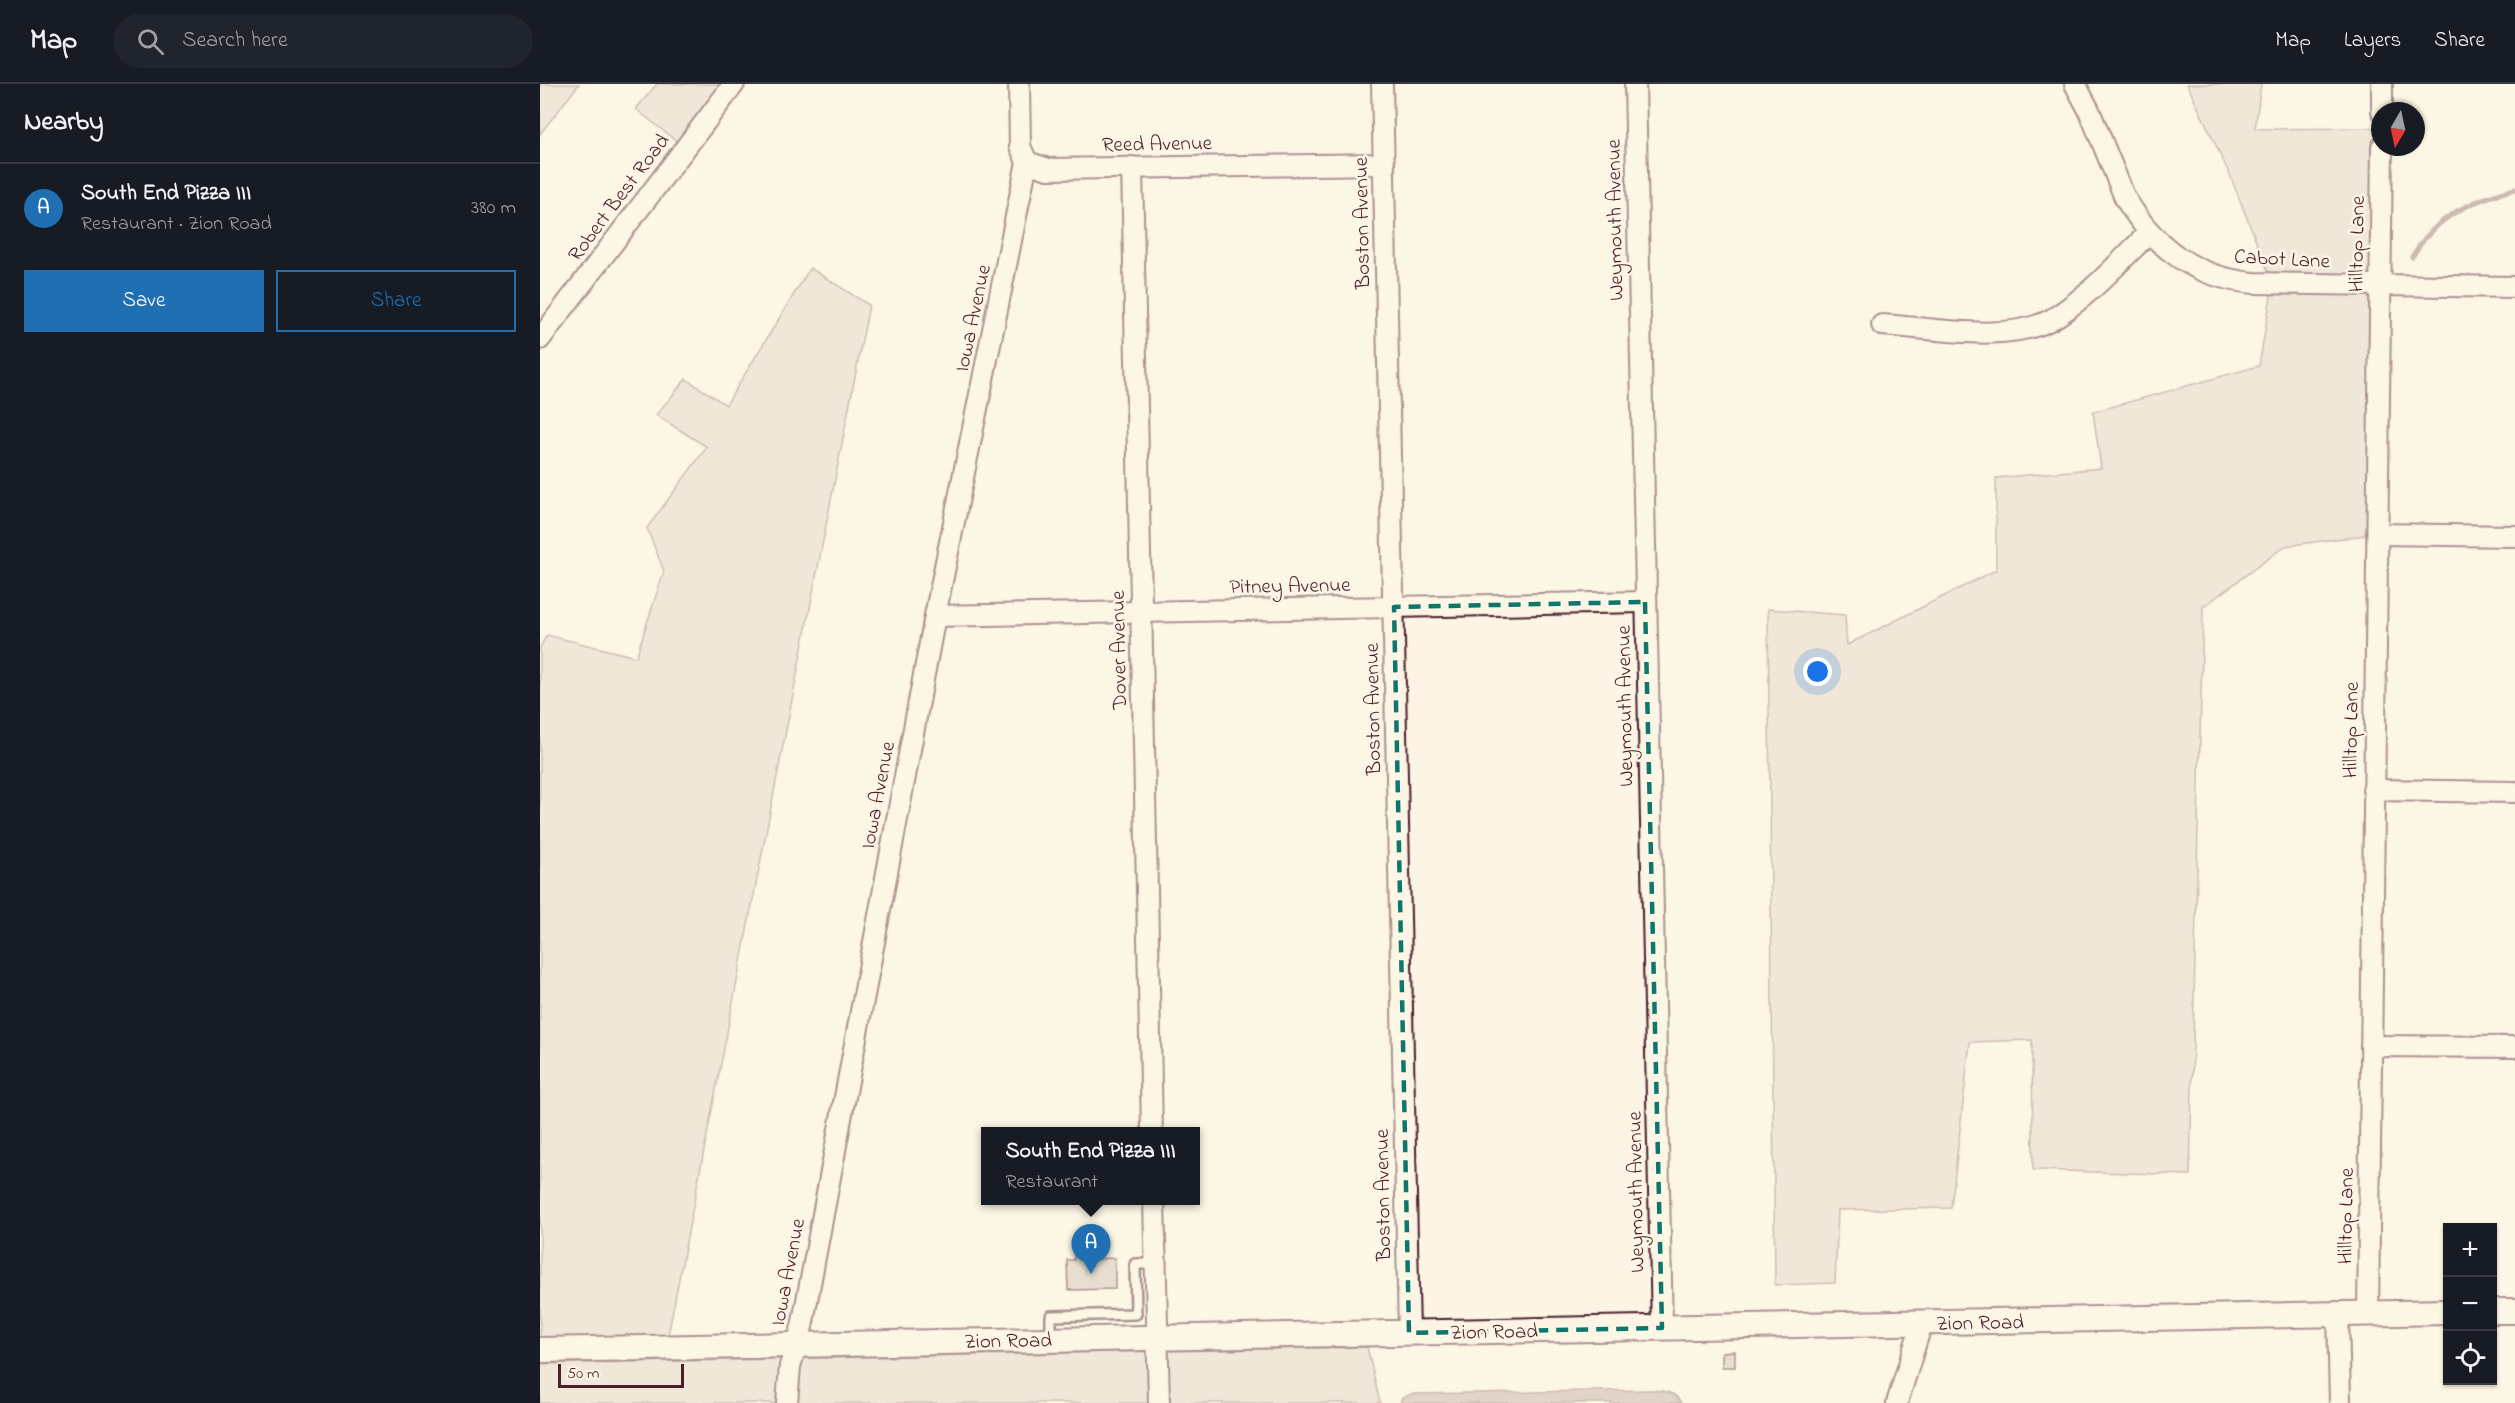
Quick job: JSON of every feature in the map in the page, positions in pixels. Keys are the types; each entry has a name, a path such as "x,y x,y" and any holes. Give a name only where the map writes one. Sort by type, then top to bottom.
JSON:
{"street":[{"name":"Robert Best Road","path":"540,339 734,84"},
{"path":"1019,84 1020,146 1027,162"},
{"name":"Boston Avenue","path":"1382,84 1409,1333"},
{"name":"Weymouth Avenue","path":"1635,84 1662,1328"},
{"name":"Cabot Lane","path":"2074,84 2089,110 2125,198 2149,233 2193,267 2231,281 2379,286 2515,287"},
{"path":"2382,84 2382,102"},
{"name":"Hilltop Lane","path":"2368,1314 2382,156"},
{"name":"Reed Avenue","path":"1027,162 1048,169 1384,164"},
{"name":"Iowa Avenue","path":"787,1403 790,1366 804,1315 935,616 1027,162"},
{"name":"Dover Avenue","path":"1131,167 1152,1127"},
{"path":"1881,325 2006,333 2042,324 2056,317 2083,295 2149,233"},
{"path":"2378,534 2515,536"},
{"name":"Pitney Avenue","path":"935,616 1646,602"},
{"path":"2373,790 2515,792"},
{"path":"2371,1046 2515,1047"},
{"path":"1154,1205 1159,1403"},
{"path":"2497,1311 2515,1311"},
{"name":"Zion Road","path":"540,1350 1052,1340 1128,1326 1158,1338 2443,1312"},
{"path":"2338,1314 2340,1403"},
{"path":"1897,1403 1922,1323"}],"lane":[{"path":"1128,1326 1136,1314 1135,1264 1155,1264"}],"highlighted area":[{"path":"1645,602 1662,1328 1409,1333 1394,607"}],"shaded area":[{"path":"540,84 579,84 540,134"},
{"path":"657,84 733,84 685,148 636,109"},
{"path":"2187,84 2261,84 2255,129 2371,128 2371,156 2380,156 2376,445 2365,535 2285,546 2203,607 2190,1175 2033,1170 2032,1040 1970,1042 1951,1208 1838,1210 1835,1283 1775,1285 1768,609 1845,615 1847,645 1996,570 1996,478 2101,468 2093,412 2259,366 2273,284 2230,175"},
{"path":"810,268 869,305 668,1335 540,1337 540,647 547,635 636,657 664,571 647,528 707,447 656,415 686,379 726,405"},
{"path":"1367,1347 1380,1403 540,1403 540,1364"},
{"path":"1652,1390 1673,1394 1681,1403 1400,1403 1402,1398 1412,1394"}],"building":[{"path":"1074,1254 1089,1254 1089,1259 1115,1258 1115,1289 1068,1290 1067,1260 1074,1260"},
{"path":"1735,1351 1735,1367 1722,1367 1722,1352"}],"waterway":[{"path":"2412,257 2432,231 2456,212 2483,199 2515,189"}],"place":[{"name":"South End Pizza III","path":"1091,1274"}]}
